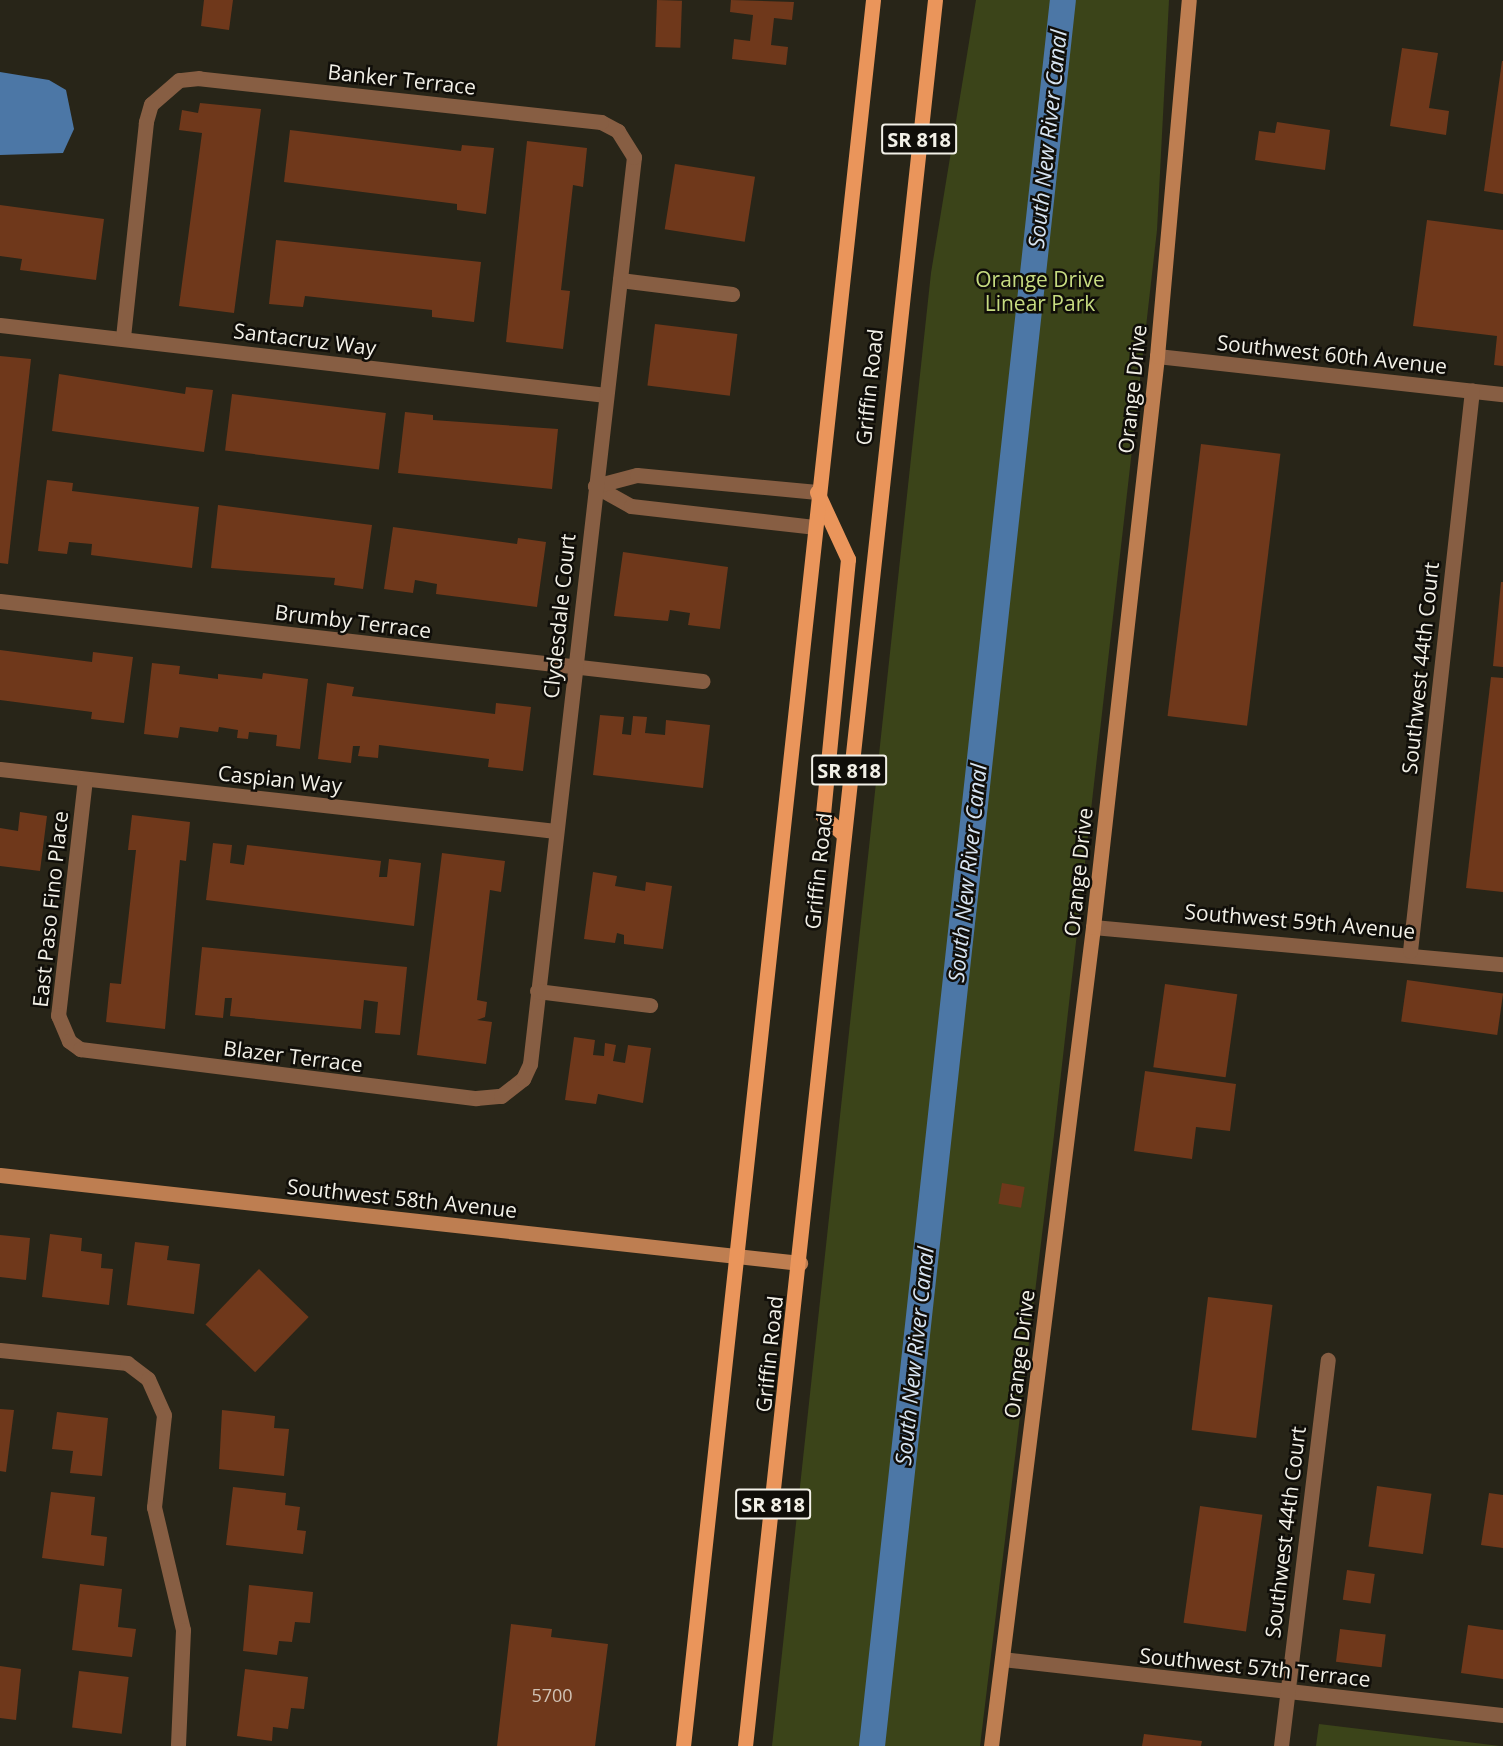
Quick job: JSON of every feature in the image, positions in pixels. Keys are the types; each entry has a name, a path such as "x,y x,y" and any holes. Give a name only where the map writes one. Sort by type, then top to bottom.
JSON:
{"main road":[{"name":"Griffin Road","path":"683,1746 739,1256 817,492 873,0"},
{"name":"Griffin Road","path":"745,1746 800,1263 842,833 935,0"},
{"path":"817,492 848,559 823,816 842,833"}],"street":[{"name":"Orange Drive","path":"991,1746 1093,927 1157,356 1189,0"},
{"name":"Banker Terrace","path":"123,339 146,122 152,104 179,80 200,78 601,122 628,144"},
{"name":"Clydesdale Court","path":"513,1089 530,1064 595,486 634,178 628,144"},
{"path":"620,280 732,294"},
{"name":"Santacruz Way","path":"0,326 606,396"},
{"name":"Southwest 60th Avenue","path":"1157,356 1503,394"},
{"name":"Southwest 44th Court","path":"1410,951 1472,390"},
{"path":"595,486 637,475 817,492"},
{"path":"595,486 631,506 814,527"},
{"name":"Brumby Terrace","path":"0,601 702,681"},
{"name":"Caspian Way","path":"0,769 556,831"},
{"name":"East Paso Fino Place","path":"69,1041 58,1015 85,779"},
{"name":"Southwest 59th Avenue","path":"1093,927 1410,951 1503,963"},
{"path":"537,991 650,1005"},
{"name":"Blazer Terrace","path":"69,1041 116,1057 464,1097 488,1099 513,1089"},
{"name":"Southwest 58th Avenue","path":"0,1175 800,1263"},
{"path":"0,1350 127,1363 148,1379 164,1415 154,1507 183,1630 178,1746"},
{"name":"Southwest 44th Court","path":"1281,1746 1328,1360"},
{"name":"Southwest 57th Terrace","path":"1002,1659 1503,1715"}],"green space":[{"name":"Orange Drive Linear Park","path":"976,0 1169,0 1157,230 1053,1144 980,1746 772,1746 931,273"},
{"path":"1319,1724 1500,1746 1316,1746"}],"water":[{"path":"0,72 49,80 66,90 74,129 63,153 0,155"}],"building":[{"path":"204,0 233,0 229,30 201,26"},
{"path":"657,0 682,1 680,48 655,47"},
{"path":"731,0 794,2 792,20 774,18 771,45 788,47 786,65 732,59 734,39 750,41 753,15 730,12"},
{"path":"1402,48 1438,53 1429,108 1449,111 1446,135 1390,126"},
{"path":"1503,61 1503,194 1484,191"},
{"path":"200,103 261,109 234,313 179,306 202,133 179,130 182,110 198,113"},
{"path":"1277,122 1330,130 1325,170 1255,160 1259,131 1275,133"},
{"path":"290,130 461,151 462,145 494,148 486,214 457,210 457,204 284,182"},
{"path":"527,141 587,148 583,187 573,185 561,290 570,291 563,349 506,342"},
{"path":"675,164 755,177 745,242 665,229"},
{"path":"0,205 104,219 96,280 20,270 22,259 0,256"},
{"path":"1427,220 1503,230 1503,366 1494,365 1497,336 1413,326"},
{"path":"276,240 481,262 474,322 432,317 432,310 305,296 303,307 269,304"},
{"path":"655,324 737,334 730,396 647,386"},
{"path":"0,356 31,359 8,564 0,563"},
{"path":"59,374 185,394 186,387 213,390 204,452 52,431"},
{"path":"232,394 386,413 379,469 225,451"},
{"path":"405,412 433,415 433,420 558,429 552,489 398,473"},
{"path":"1201,444 1280,454 1247,726 1168,716"},
{"path":"47,480 73,483 72,491 199,507 192,568 91,555 92,544 69,542 67,554 38,551"},
{"path":"218,505 372,525 363,589 334,585 335,578 211,568"},
{"path":"393,527 517,544 518,538 546,542 537,607 436,594 437,584 415,580 413,593 384,589"},
{"path":"623,552 728,567 720,629 688,625 690,613 670,610 668,621 614,616"},
{"path":"1501,582 1503,582 1503,667 1493,666"},
{"path":"0,650 92,662 93,652 133,657 124,723 91,719 92,712 0,700"},
{"path":"152,663 180,666 179,674 218,679 218,674 262,679 263,673 308,679 300,749 276,746 277,735 249,732 248,739 237,738 238,730 219,727 218,732 180,727 178,738 144,734"},
{"path":"1491,677 1503,678 1503,892 1466,888"},
{"path":"327,683 354,687 352,696 495,714 496,703 531,707 523,771 488,767 489,759 379,745 378,758 358,756 360,746 353,746 351,763 318,759"},
{"path":"600,715 624,717 622,734 631,735 633,716 647,717 645,733 665,735 666,720 710,725 703,788 593,775"},
{"path":"20,812 47,816 40,871 0,866 0,828 18,831"},
{"path":"132,815 190,822 186,861 180,860 165,1029 106,1022 110,983 121,984 136,850 128,850"},
{"path":"213,843 232,845 230,863 244,865 247,845 381,861 379,877 387,877 389,859 421,863 414,926 206,900"},
{"path":"442,853 505,861 501,892 490,890 477,1000 487,1002 485,1017 477,1020 492,1022 486,1064 417,1055"},
{"path":"593,872 617,876 615,886 645,891 646,882 672,886 663,949 624,944 624,935 617,933 615,943 584,939"},
{"path":"202,947 407,967 400,1035 375,1033 378,1002 364,1000 361,1029 230,1016 232,998 225,998 223,1018 195,1015"},
{"path":"1407,980 1503,993 1497,1035 1401,1022"},
{"path":"1165,984 1237,994 1226,1077 1153,1067"},
{"path":"574,1037 595,1040 593,1055 604,1056 605,1043 616,1045 613,1061 625,1063 628,1045 651,1048 643,1103 598,1094 596,1104 565,1100"},
{"path":"1145,1071 1236,1084 1230,1131 1196,1127 1192,1159 1134,1151"},
{"path":"1002,1183 1025,1187 1021,1208 998,1204"},
{"path":"50,1234 82,1238 81,1251 102,1254 101,1268 113,1269 109,1305 42,1297"},
{"path":"0,1235 30,1238 26,1280 0,1277"},
{"path":"135,1242 169,1246 167,1260 200,1264 194,1314 127,1305"},
{"path":"259,1269 309,1317 255,1372 206,1324"},
{"path":"1208,1297 1273,1305 1256,1438 1192,1430"},
{"path":"0,1409 14,1410 6,1472 0,1471"},
{"path":"222,1410 275,1416 274,1428 289,1429 284,1476 219,1469"},
{"path":"57,1412 108,1418 102,1476 70,1473 73,1451 52,1449"},
{"path":"1377,1486 1431,1494 1423,1554 1369,1546"},
{"path":"233,1487 286,1493 285,1505 300,1507 297,1530 306,1531 303,1554 226,1545"},
{"path":"51,1492 95,1497 91,1535 107,1537 104,1566 42,1558"},
{"path":"1489,1493 1503,1495 1503,1548 1481,1545"},
{"path":"1200,1506 1262,1515 1246,1632 1184,1623"},
{"path":"1347,1570 1375,1574 1371,1604 1343,1600"},
{"path":"80,1584 122,1589 118,1627 136,1629 132,1657 72,1650"},
{"path":"249,1585 313,1592 310,1623 295,1622 292,1642 279,1641 277,1655 243,1651"},
{"path":"511,1624 552,1629 551,1637 608,1644 595,1746 497,1746"},
{"path":"1468,1625 1503,1630 1503,1679 1461,1673"},
{"path":"1340,1629 1386,1635 1382,1667 1336,1662"},
{"path":"0,1666 21,1669 16,1720 0,1718"},
{"path":"245,1669 308,1677 304,1709 291,1708 288,1729 273,1727 272,1741 237,1736"},
{"path":"79,1671 129,1677 122,1734 72,1728"},
{"path":"1144,1734 1202,1741 1201,1746 1142,1746"}],"waterway":[{"name":"South New River Canal","path":"872,1746 1063,0"}]}
